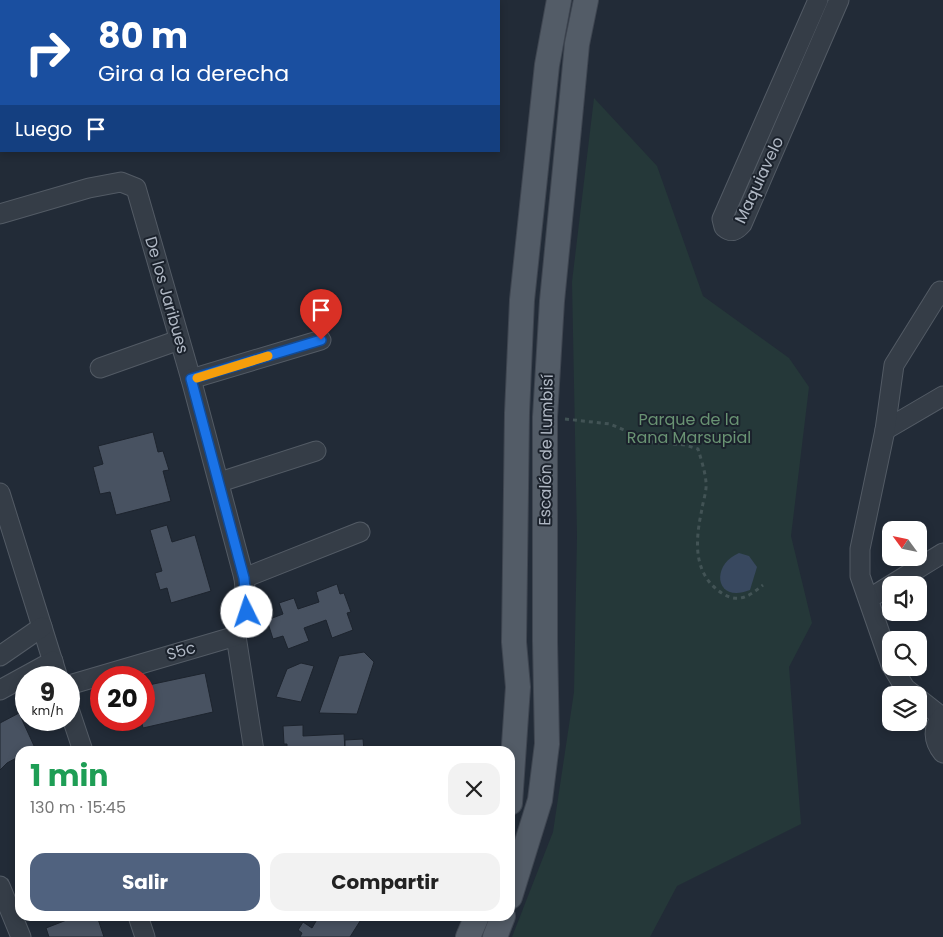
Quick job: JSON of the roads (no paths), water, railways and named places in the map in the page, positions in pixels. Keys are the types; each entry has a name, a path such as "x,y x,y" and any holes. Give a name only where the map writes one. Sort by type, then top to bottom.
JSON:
{"main road":[{"name":"Escalón de Lumbisí","path":"514,746 518,687 514,642 517,413 522,300 547,65 559,0"},
{"name":"Escalón de Lumbisí","path":"515,881 540,800 547,744 544,641 545,417 552,301 577,44 586,0"},
{"path":"468,937 475,921"},
{"path":"495,937 501,921"}],"street":[{"name":"Maquiavelo","path":"818,0 722,219 724,228 729,231 735,230 742,224 839,0"},
{"name":"De los Jaribues","path":"0,214 89,188 121,182 136,188 220,482 244,578 247,612 236,636"},
{"path":"882,635 870,598 860,576 860,550 885,430 894,365 940,292 943,296"},
{"path":"100,368 179,340"},
{"path":"191,379 321,340"},
{"path":"885,430 943,396"},
{"path":"220,482 316,452"},
{"path":"0,493 55,666"},
{"path":"244,578 360,532"},
{"path":"870,598 943,552"},
{"path":"0,656 42,627"},
{"path":"236,636 253,746"},
{"name":"S5c","path":"80,682 236,636"},
{"path":"0,690 15,684"},
{"path":"927,705 942,716 935,731 935,740 943,753"},
{"path":"76,731 81,746"},
{"path":"0,886 21,937"},
{"path":"140,921 145,937"}],"water":[{"path":"739,553 749,556 757,567 750,590 738,593 729,592 723,588 720,581 721,574 724,566 730,559"}],"park label":[{"name":"Parque de la Rana Marsupial","path":"689,428"}]}
